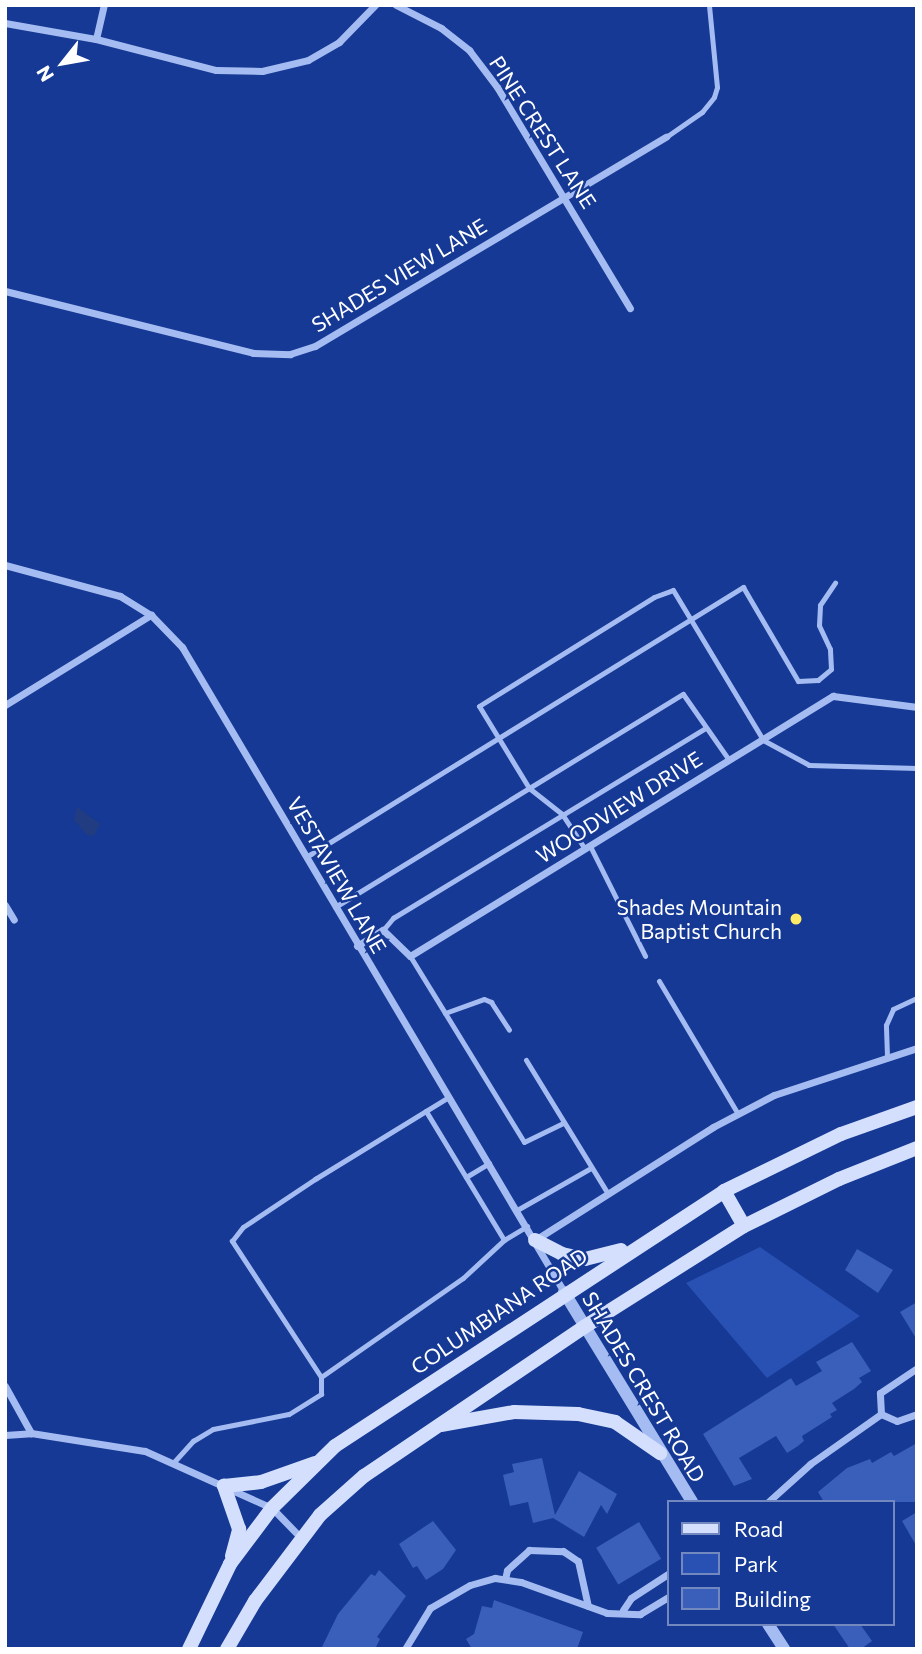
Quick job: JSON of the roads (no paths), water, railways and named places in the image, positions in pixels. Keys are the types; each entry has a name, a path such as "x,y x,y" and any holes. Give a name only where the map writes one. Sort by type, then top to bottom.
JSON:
{"main road":[{"name":"COLUMBIANA ROAD","path":"189,1649 230,1564 272,1508 335,1446 564,1292 724,1191 841,1134 917,1107"},
{"path":"227,1649 255,1601 320,1515 363,1476 584,1326 744,1226 839,1179 917,1147"},
{"path":"724,1191 744,1226"},
{"path":"535,1240 562,1254 585,1259 633,1248"},
{"path":"433,1427 514,1412 557,1412 615,1422 660,1453"},
{"path":"230,1564 239,1529 224,1486 261,1482 320,1461"}],"street":[{"path":"96,39 104,5"},
{"path":"5,23 96,39 216,70 262,71 308,60 339,42 375,5"},
{"name":"PINE CREST LANE","path":"396,5 442,28 469,50 565,196 630,308"},
{"name":"SHADES VIEW LANE","path":"5,291 253,353 290,354 315,346 666,137"},
{"name":"VESTAVIEW LANE","path":"5,565 90,585 152,615 182,647 564,1292"},
{"path":"5,705 152,615"},
{"name":"WOODVIEW DRIVE","path":"410,956 833,696 917,707"},
{"path":"5,905 14,920"},
{"path":"357,946 383,930 410,956"},
{"path":"535,1240 738,1114 774,1095 917,1048"},
{"name":"SHADES CREST ROAD","path":"564,1292 691,1500"},
{"path":"881,1414 880,1393 917,1368"},
{"path":"5,1386 31,1433"},
{"path":"881,1414 897,1422 917,1414"},
{"path":"770,1500 818,1457 881,1414"},
{"path":"5,1435 31,1433 145,1451 272,1508 302,1539"},
{"path":"505,1579 518,1558 529,1550 563,1551 578,1561 589,1606"},
{"path":"623,1610 631,1598 666,1575"},
{"path":"405,1649 430,1608 470,1585 505,1579 607,1613 623,1610 640,1614 666,1598"},
{"path":"769,1626 784,1649"}],"lane":[{"path":"666,137 702,112 714,97 717,87 709,5"},
{"path":"306,857 743,587 798,681 818,680 831,669 830,649 819,625 820,605 835,583"},
{"path":"645,956 588,847 562,814 529,788 496,739 479,706 493,695 654,597 673,590 763,740 810,765 917,768"},
{"path":"335,907 683,694 729,760"},
{"path":"383,930 393,918 705,728"},
{"path":"410,956 524,1142 564,1123"},
{"path":"659,981 738,1114"},
{"path":"887,1056 886,1025 893,1009 917,998"},
{"path":"445,1013 484,999 491,1002 509,1030"},
{"path":"526,1059 608,1194"},
{"path":"173,1463 193,1441 213,1429 289,1414 321,1394 321,1377 232,1241 243,1227 315,1179 449,1097"},
{"path":"426,1111 504,1240"},
{"path":"466,1177 489,1163"},
{"path":"517,1210 591,1168"},
{"path":"321,1377 463,1278 504,1240 527,1226"}],"place":[{"name":"Shades Mountain Baptist Church","path":"796,919"}]}
